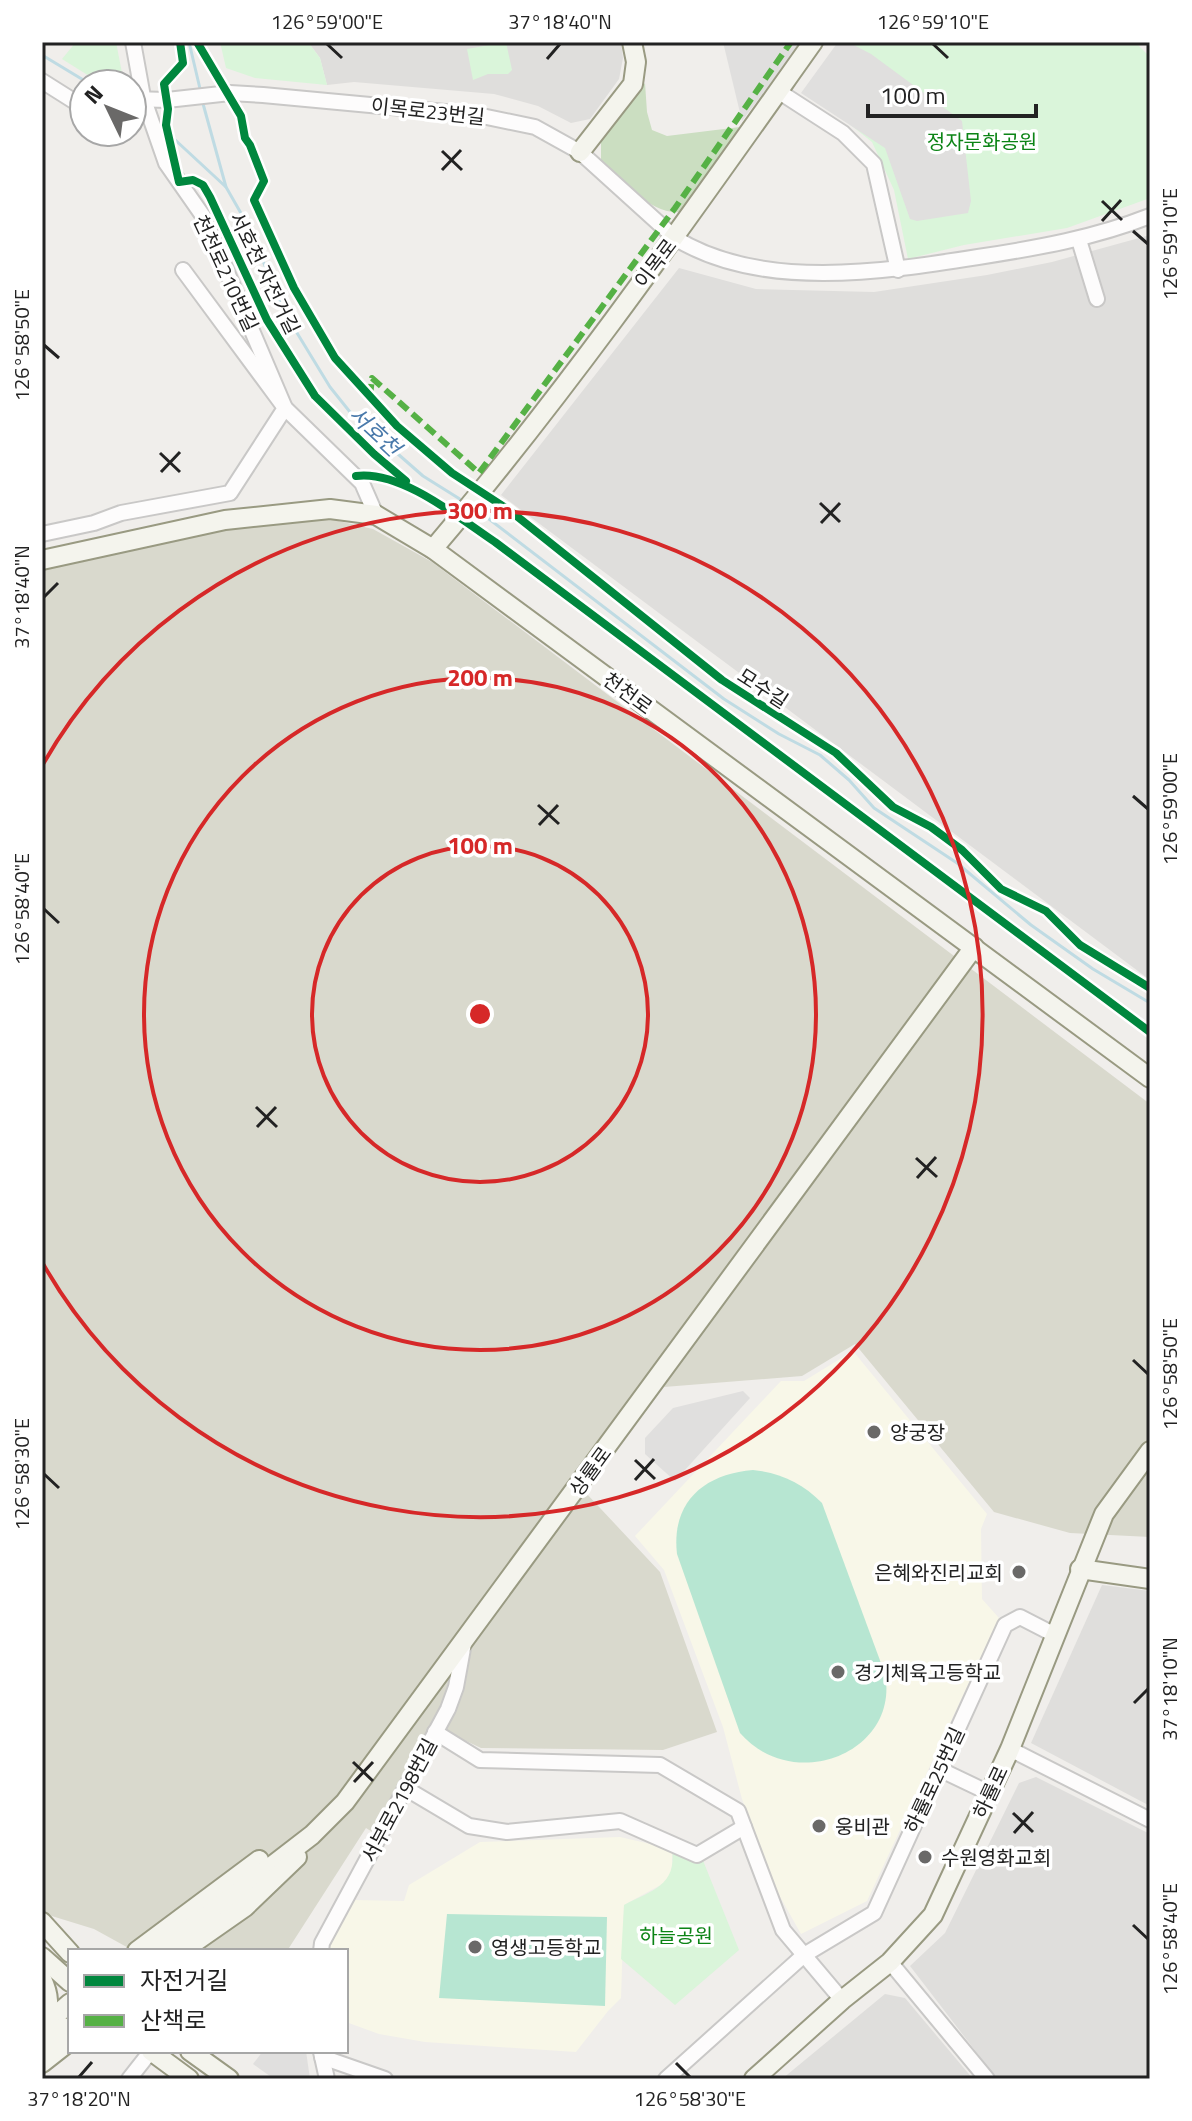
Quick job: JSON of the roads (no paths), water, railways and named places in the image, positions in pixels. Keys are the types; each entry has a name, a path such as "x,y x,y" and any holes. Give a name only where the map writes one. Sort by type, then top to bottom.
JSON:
{"street":[{"name":"천천로210번길","path":"133,42 135,68"},
{"path":"580,152 633,84 636,62 632,42"},
{"name":"이목로","path":"433,549 491,479 675,238 813,42"},
{"path":"42,81 68,97"},
{"path":"778,91 843,133 874,164 898,270"},
{"name":"이목로23번길","path":"148,98 230,93 477,115 535,127 580,152 675,238 691,248 747,265 815,274 898,270 1079,240 1150,216"},
{"name":"천천로210번길","path":"148,114 166,163 203,216 285,408"},
{"path":"1079,240 1097,299"},
{"name":"천천로210번길","path":"183,270 285,408 362,483 376,515"},
{"path":"42,534 94,523 121,513 230,493 285,408"},
{"name":"천천로","path":"42,560 225,520 330,509 376,515 433,549 1150,1078"},
{"name":"상률로","path":"164,1949 312,1835 345,1802 974,947"},
{"name":"하률로","path":"754,2079 842,2000 890,1962 933,1915 1010,1749 1104,1514 1150,1451"},
{"path":"1080,1569 1150,1579"},
{"name":"하률로25번길","path":"666,2079 804,1955 874,1913 1005,1625 1020,1617 1055,1635"},
{"name":"서부로2198번길","path":"321,1949 456,1687 464,1643"},
{"path":"435,1732 480,1760 660,1765 738,1811 783,1930 842,2000"},
{"path":"1010,1749 1150,1820"},
{"path":"939,1769 989,1793"},
{"path":"405,1788 469,1826 507,1832 620,1821 697,1855 744,1827"},
{"path":"140,1949 277,1847 312,1835"},
{"path":"185,1949 245,1907 292,1864 312,1835"},
{"path":"42,1922 69,1949"},
{"path":"42,1957 68,1980"},
{"path":"890,1962 987,2079"},
{"path":"42,1979 48,1992 47,2013 42,2024"},
{"path":"42,2024 68,2004"},
{"path":"42,2044 66,2034"},
{"path":"42,2063 66,2034"},
{"path":"129,2079 149,2053"},
{"path":"154,2053 189,2079"},
{"path":"193,2053 229,2079"},
{"path":"321,2054 327,2079"},
{"path":"321,2054 385,2079"}],"waterway":[{"name":"서호천","path":"189,42 201,93"},
{"path":"42,55 68,71"},
{"name":"서호천","path":"202,100 226,187 250,229 283,310 330,387 350,412 423,476 463,501"},
{"path":"159,129 172,137 226,187"},
{"name":"서호천","path":"476,509 724,699 779,734 820,755 849,780 874,808 957,863 1031,925 1093,969 1150,1003"}],"place":[{"name":"양궁장","path":"874,1432"},
{"name":"은혜와진리교회","path":"1019,1572"},
{"name":"경기체육고등학교","path":"838,1672"},
{"name":"웅비관","path":"819,1826"},
{"name":"수원영화교회","path":"925,1857"},
{"name":"영생고등학교","path":"475,1947"}],"park label":[{"name":"정자문화공원","path":"982,141"},
{"name":"하늘공원","path":"676,1935"}]}
